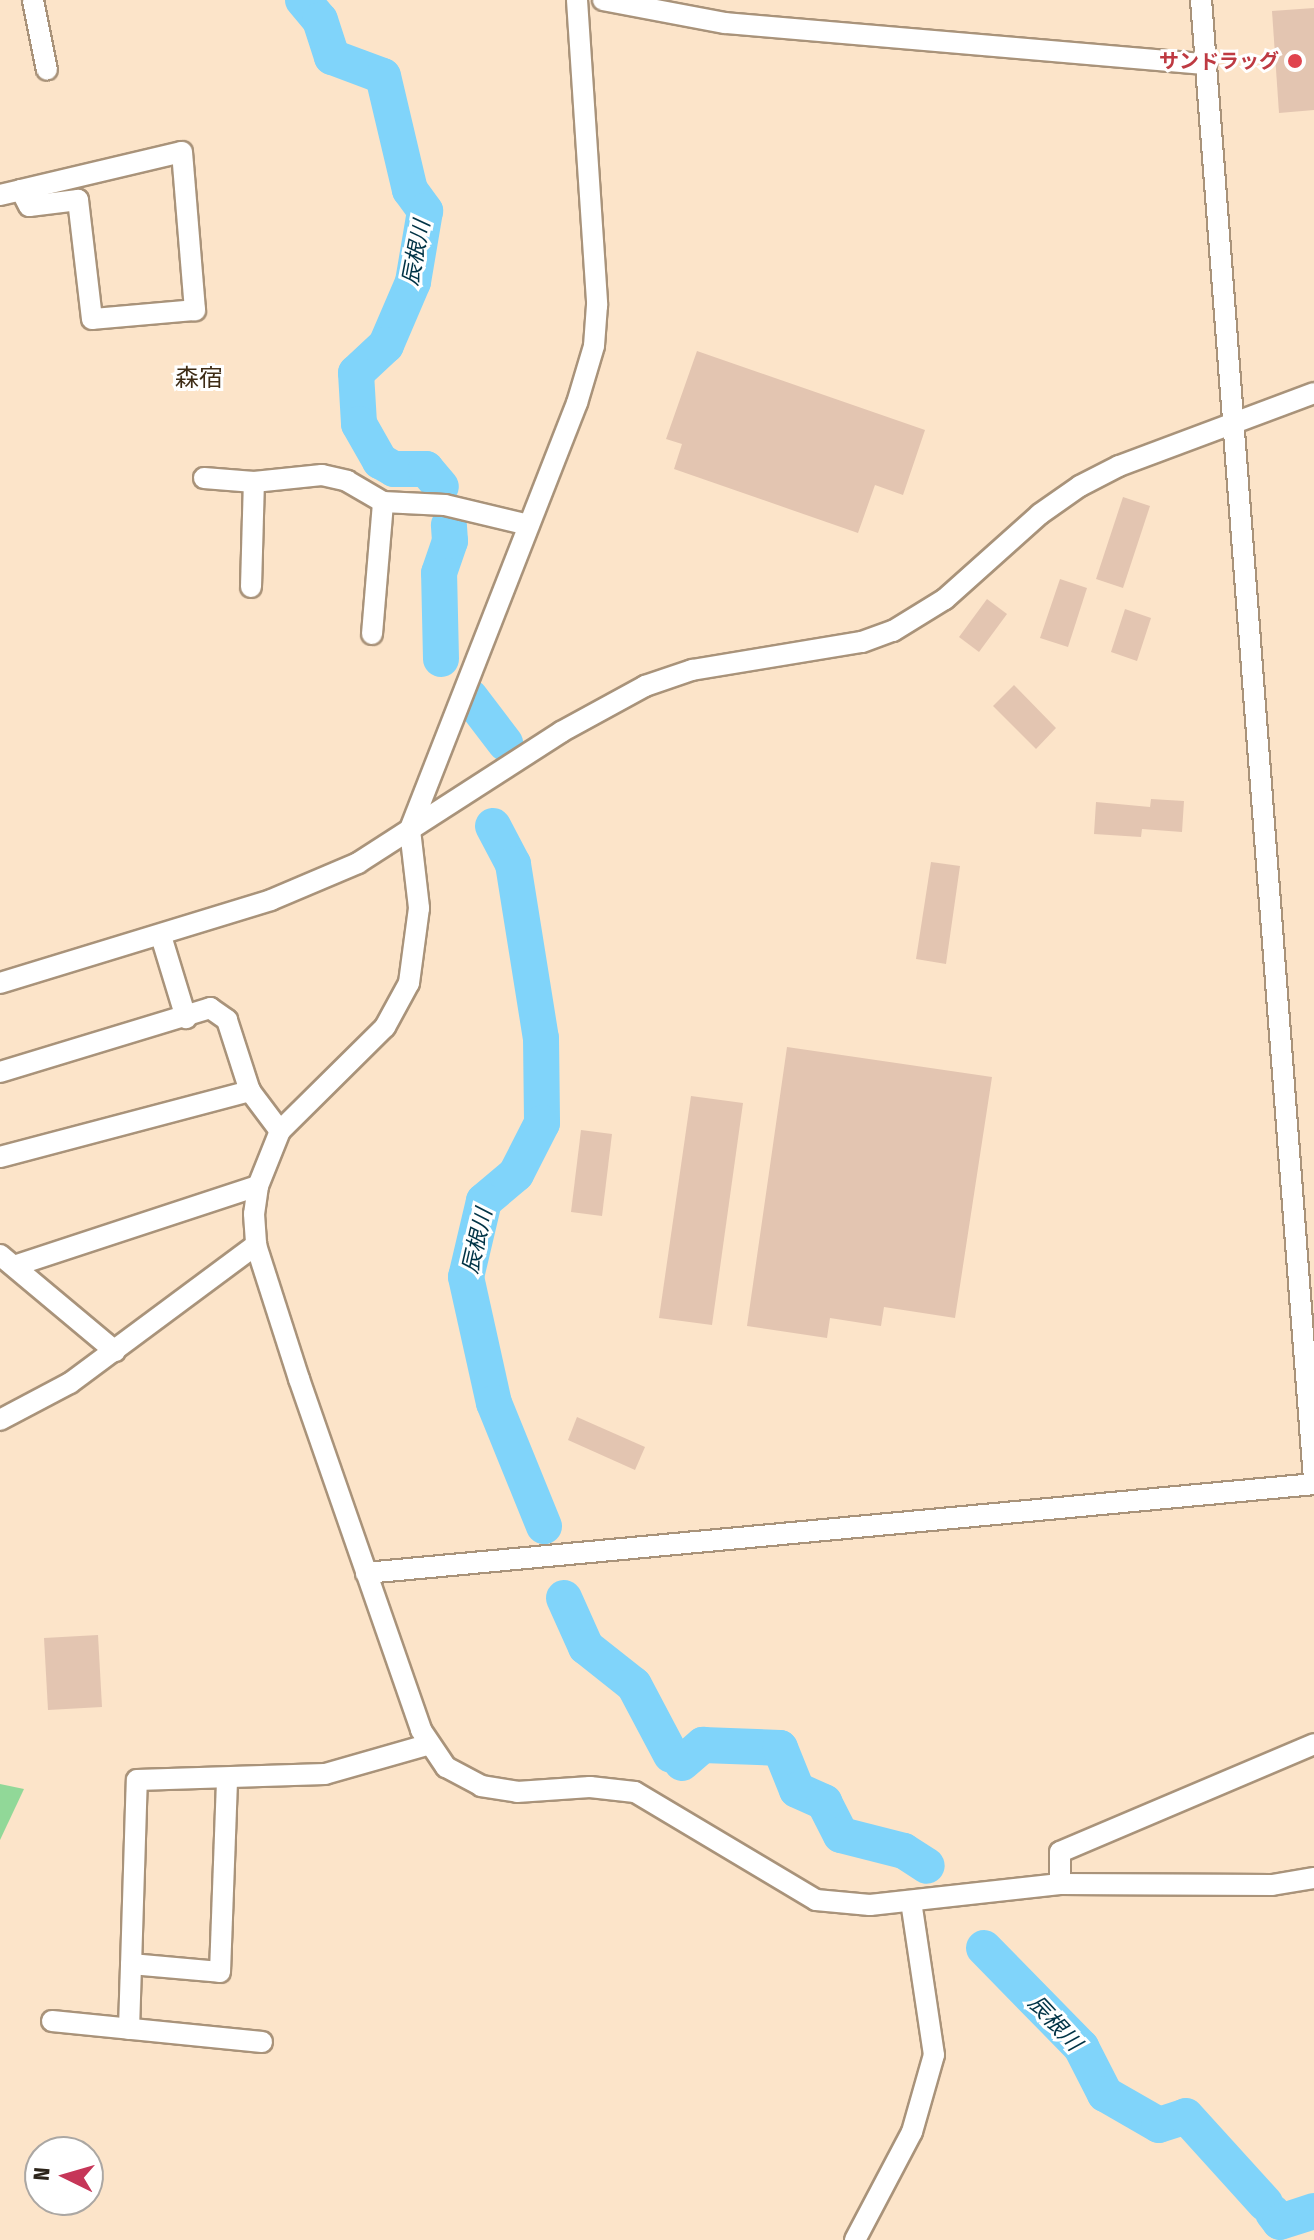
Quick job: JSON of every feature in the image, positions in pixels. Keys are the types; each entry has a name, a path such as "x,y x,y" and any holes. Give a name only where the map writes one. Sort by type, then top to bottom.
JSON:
{"street":[{"path":"33,0 47,70"},
{"path":"577,0 597,305 594,346 529,525 410,830 419,908 409,983 385,1027 280,1131 258,1186 256,1245 366,1573 430,1744 446,1767 481,1786 517,1792 590,1787 635,1792 816,1900 870,1905 1060,1884 1272,1885 1314,1878"},
{"path":"603,0 725,23 1206,64"},
{"path":"1201,0 1314,1478"},
{"path":"0,195 21,190 182,152 195,310 92,319 78,200 29,206 21,190"},
{"path":"0,983 271,900 358,863 571,725 645,686 692,670 862,642 893,631 945,599 1040,514 1080,486 1314,393"},
{"path":"204,478 254,482 322,475 347,481 383,502 445,505 529,525"},
{"path":"251,587 254,482"},
{"path":"372,634 383,502"},
{"path":"161,936 186,1018"},
{"path":"0,1072 186,1018 210,1008 227,1020 250,1091 280,1131"},
{"path":"0,1157 250,1091"},
{"path":"7,1260 258,1186"},
{"path":"0,1420 70,1383 256,1245"},
{"path":"7,1260 115,1351"},
{"path":"366,1573 1314,1484"},
{"path":"129,2029 137,1780 325,1774 430,1744"},
{"path":"1060,1884 1060,1852 1314,1744"},
{"path":"131,1964 220,1972 227,1778"},
{"path":"855,2240 912,2132 934,2055 911,1902"},
{"path":"52,2021 262,2042"}],"green space":[{"path":"0,1784 24,1789 0,1840"}],"building":[{"name":"サンドラッグ","path":"1314,8 1314,110 1279,113 1272,11"},
{"path":"697,351 925,430 903,495 875,485 858,533 674,469 682,444 666,439"},
{"path":"1123,497 1150,506 1123,588 1096,579"},
{"path":"1060,579 1087,588 1068,647 1040,638"},
{"path":"987,599 1007,614 979,652 959,637"},
{"path":"1125,609 1151,618 1137,661 1111,652"},
{"path":"1014,685 1056,728 1036,749 993,706"},
{"path":"1151,799 1184,801 1182,832 1142,829 1141,837 1094,834 1096,802 1150,807"},
{"path":"931,862 960,866 946,964 916,959"},
{"path":"787,1047 992,1077 955,1318 884,1307 881,1326 830,1318 827,1338 747,1326"},
{"path":"691,1096 743,1103 712,1325 659,1318"},
{"path":"581,1130 612,1134 602,1216 571,1212"},
{"path":"577,1417 645,1447 635,1470 568,1440"},
{"path":"98,1635 102,1707 48,1710 44,1638"}],"waterway":[{"name":"辰根川","path":"303,0 320,20 332,57 383,76 410,190 425,211 413,282 386,345 356,373 359,424 380,461 394,469 426,469 441,487"},
{"name":"辰根川","path":"441,659 439,573 450,541 449,525"},
{"name":"辰根川","path":"470,697 505,743"},
{"name":"辰根川","path":"493,826 513,864 541,1038 542,1123 516,1174 484,1201 466,1277 494,1403 544,1526"},
{"name":"辰根川","path":"564,1598 586,1647 634,1685 671,1755"},
{"name":"辰根川","path":"682,1763 703,1745 780,1748 797,1790 824,1802 841,1835 904,1851 927,1866"},
{"name":"辰根川","path":"984,1948 1081,2047 1105,2094 1159,2125 1186,2116 1265,2203"},
{"name":"辰根川","path":"1273,2213 1280,2222 1314,2211"}],"place":[{"name":"サンドラッグ","path":"1295,61"}],"district":[{"name":"森宿","path":"199,379"}]}
